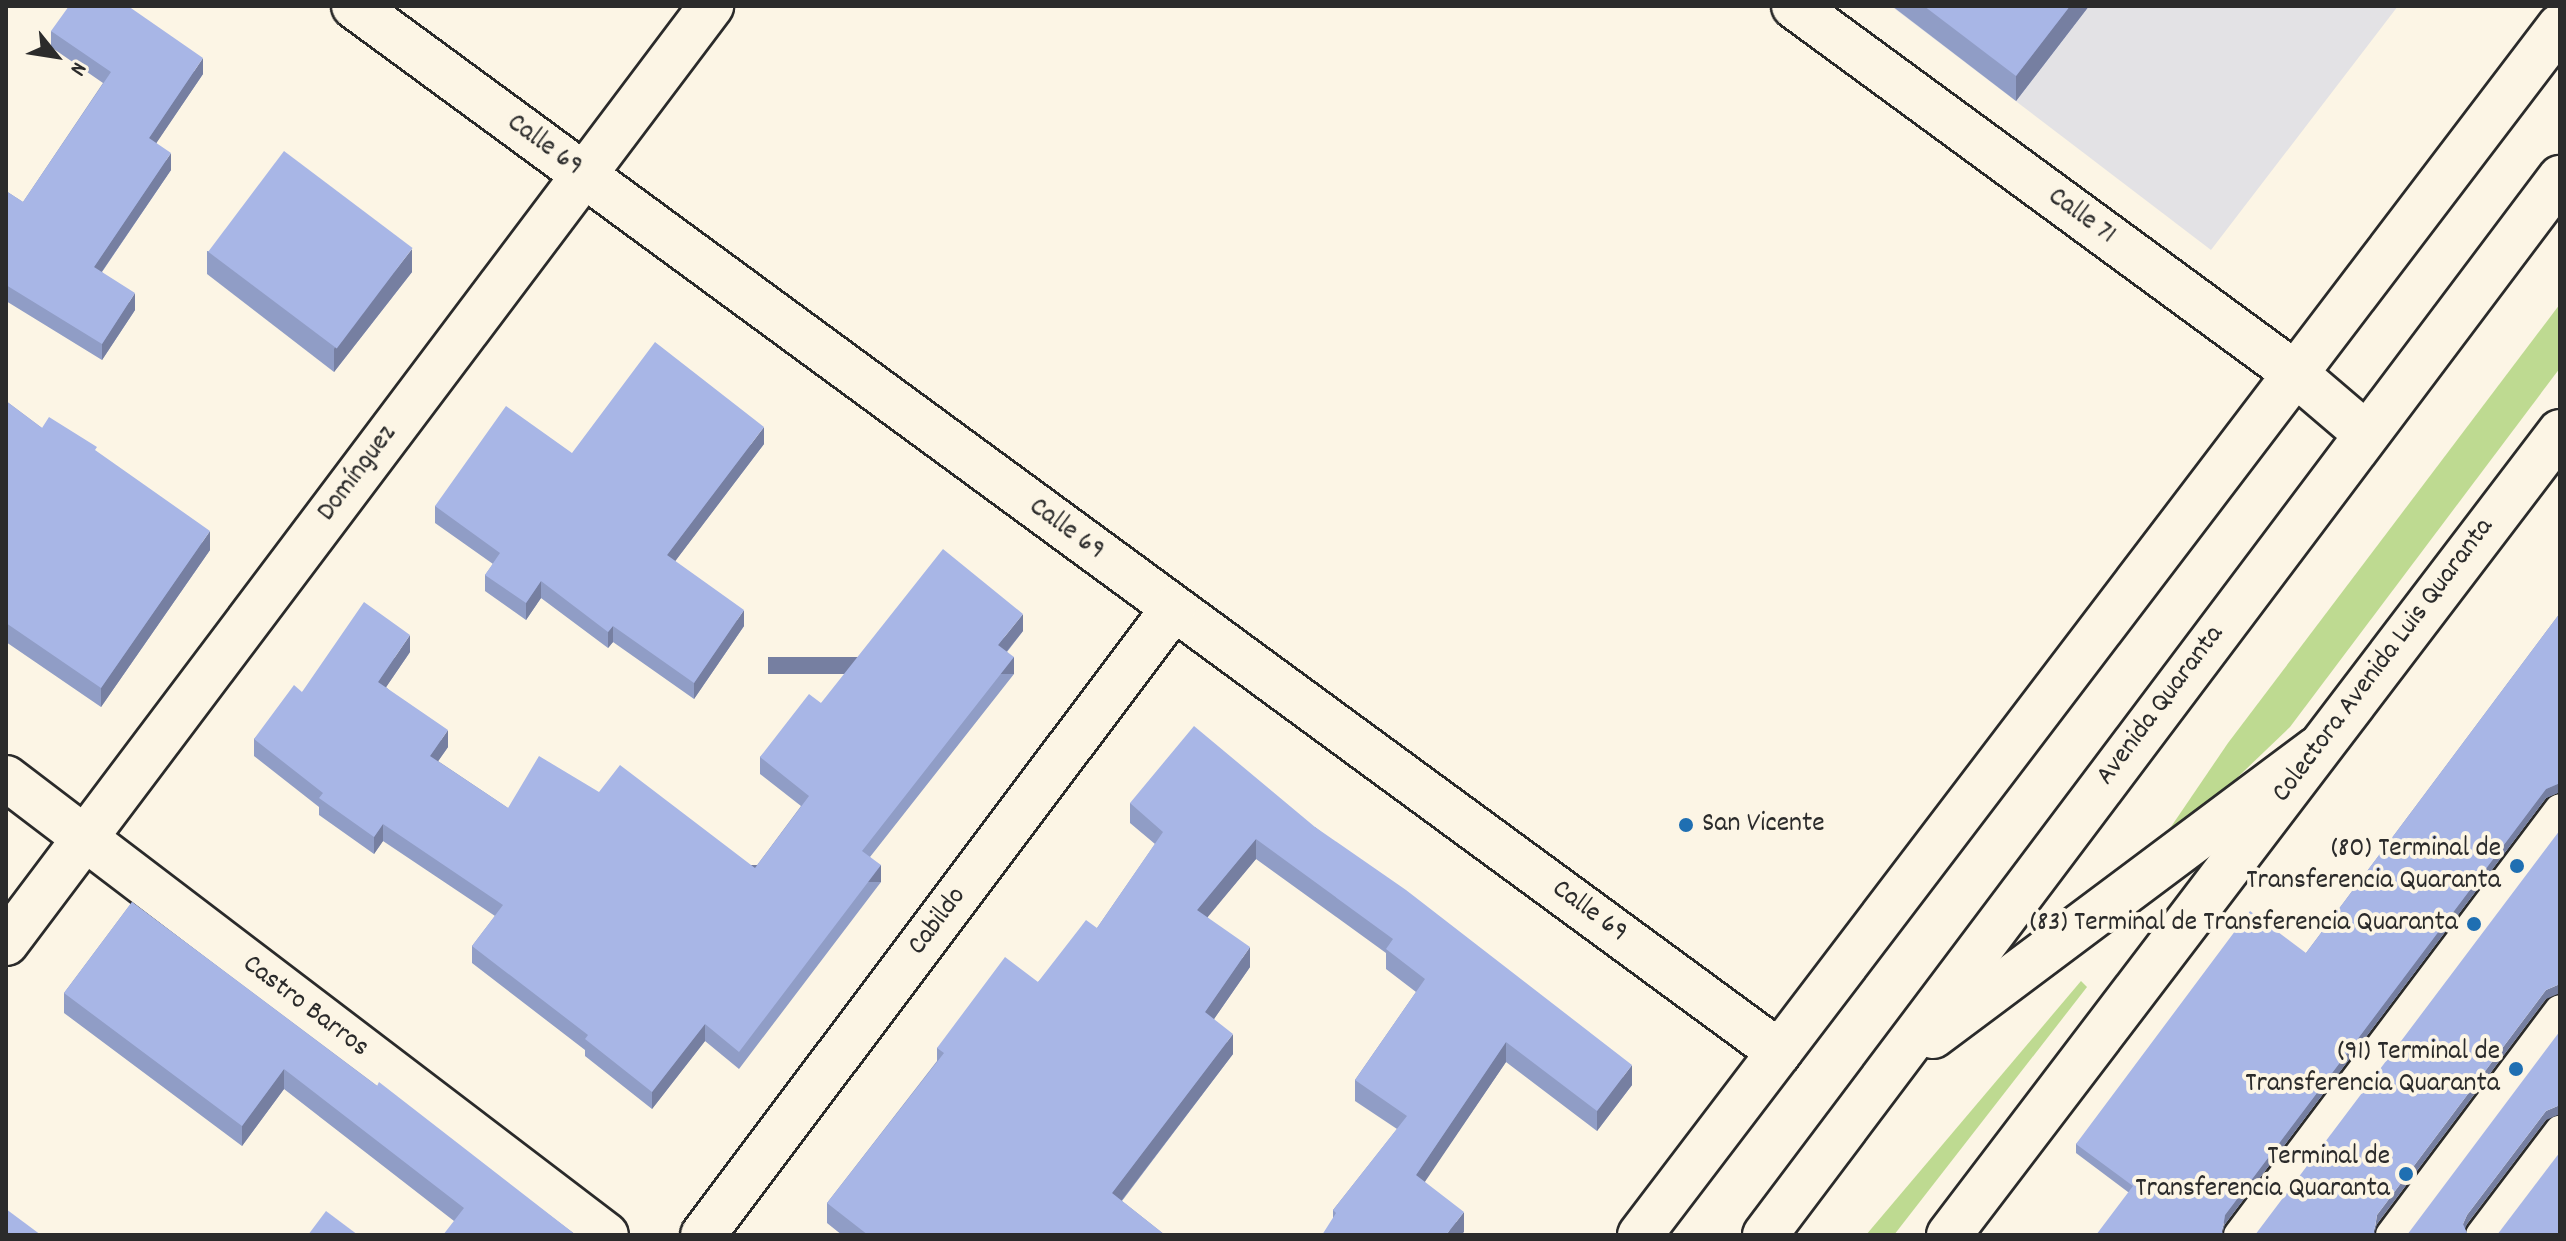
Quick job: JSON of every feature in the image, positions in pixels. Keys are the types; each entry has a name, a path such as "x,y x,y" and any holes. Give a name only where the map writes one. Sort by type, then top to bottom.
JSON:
{"main road":[{"name":"Calle 69","path":"354,6 1779,1052"},
{"name":"Domínguez","path":"6,943 711,6"},
{"name":"Calle 71","path":"1794,6 2297,375 2365,433"},
{"path":"1640,1235 2560,26"},
{"name":"Avenida Quaranta","path":"1765,1235 2365,433 2560,178"},
{"name":"Colectora Avenida Luis Quaranta","path":"1949,1235 2560,432"},
{"name":"Cabildo","path":"703,1235 1173,609"},
{"path":"1893,1066 2316,749"},
{"name":"Castro Barros","path":"6,778 606,1235"}],"lane":[{"path":"2239,1235 2560,809"},
{"path":"2391,1235 2560,1010"},
{"path":"2481,1235 2560,1131"}],"shaded area":[{"path":"1891,6 2398,6 2211,250"}],"green space":[{"path":"2560,304 2560,368 2290,727 2143,868 2228,743"},
{"path":"2081,981 2087,987 1894,1235 1866,1235"}],"building":[{"path":"69,6 128,6 203,58 149,138 171,153 94,267 135,293 102,344 6,285 6,191 23,202 111,72 51,31"},
{"path":"1924,6 2070,6 2016,76"},
{"path":"284,151 413,248 337,349 208,252"},
{"path":"655,342 764,427 667,555 744,610 694,683 613,626 608,632 541,581 526,603 485,575 500,553 435,506 506,406 572,453"},
{"path":"6,401 42,428 49,417 97,447 95,450 210,531 101,688 6,623"},
{"path":"943,549 1023,614 998,645 1014,657 862,851 881,865 739,1052 705,1024 652,1092 585,1039 588,1035 472,946 503,905 383,824 374,837 319,798 323,793 254,739 294,685 302,692 364,602 410,635 378,682 448,730 430,756 508,808 539,756 599,792 620,765 755,868 809,796 760,757 809,694 821,703"},
{"path":"2560,613 2560,783 2546,789 2225,1215 2224,1235 2096,1235 2133,1186 2076,1144 2250,911 2306,953"},
{"path":"1194,726 1315,827 1406,890 1632,1065 1597,1111 1506,1042 1416,1175 1464,1212 1446,1235 1322,1235 1336,1213 1333,1210 1407,1116 1355,1080 1425,979 1386,949 1393,939 1256,839 1197,910 1250,947 1205,1012 1233,1034 1112,1193 1165,1235 868,1235 827,1203 944,1053 937,1048 1005,957 1038,982 1086,920 1097,928 1163,832 1130,803"},
{"path":"2560,830 2560,984 2546,990 2377,1215 2376,1235 2255,1235"},
{"path":"132,902 377,1086 379,1082 576,1235 443,1235 464,1208 284,1069 242,1126 64,993"},
{"path":"2560,1031 2560,1105 2546,1111 2467,1215 2463,1224 2468,1235 2407,1235"},
{"path":"2560,1152 2560,1235 2497,1235"},
{"path":"6,1209 41,1235 6,1235"},
{"path":"326,1211 358,1235 308,1235"}],"place":[{"name":"San Vicente","path":"1686,825"},
{"name":"(80) Terminal de Transferencia Quaranta","path":"2517,866"},
{"name":"(83) Terminal de Transferencia Quaranta","path":"2474,924"},
{"name":"(91) Terminal de Transferencia Quaranta","path":"2516,1069"},
{"name":"Terminal de Transferencia Quaranta","path":"2406,1174"}]}
